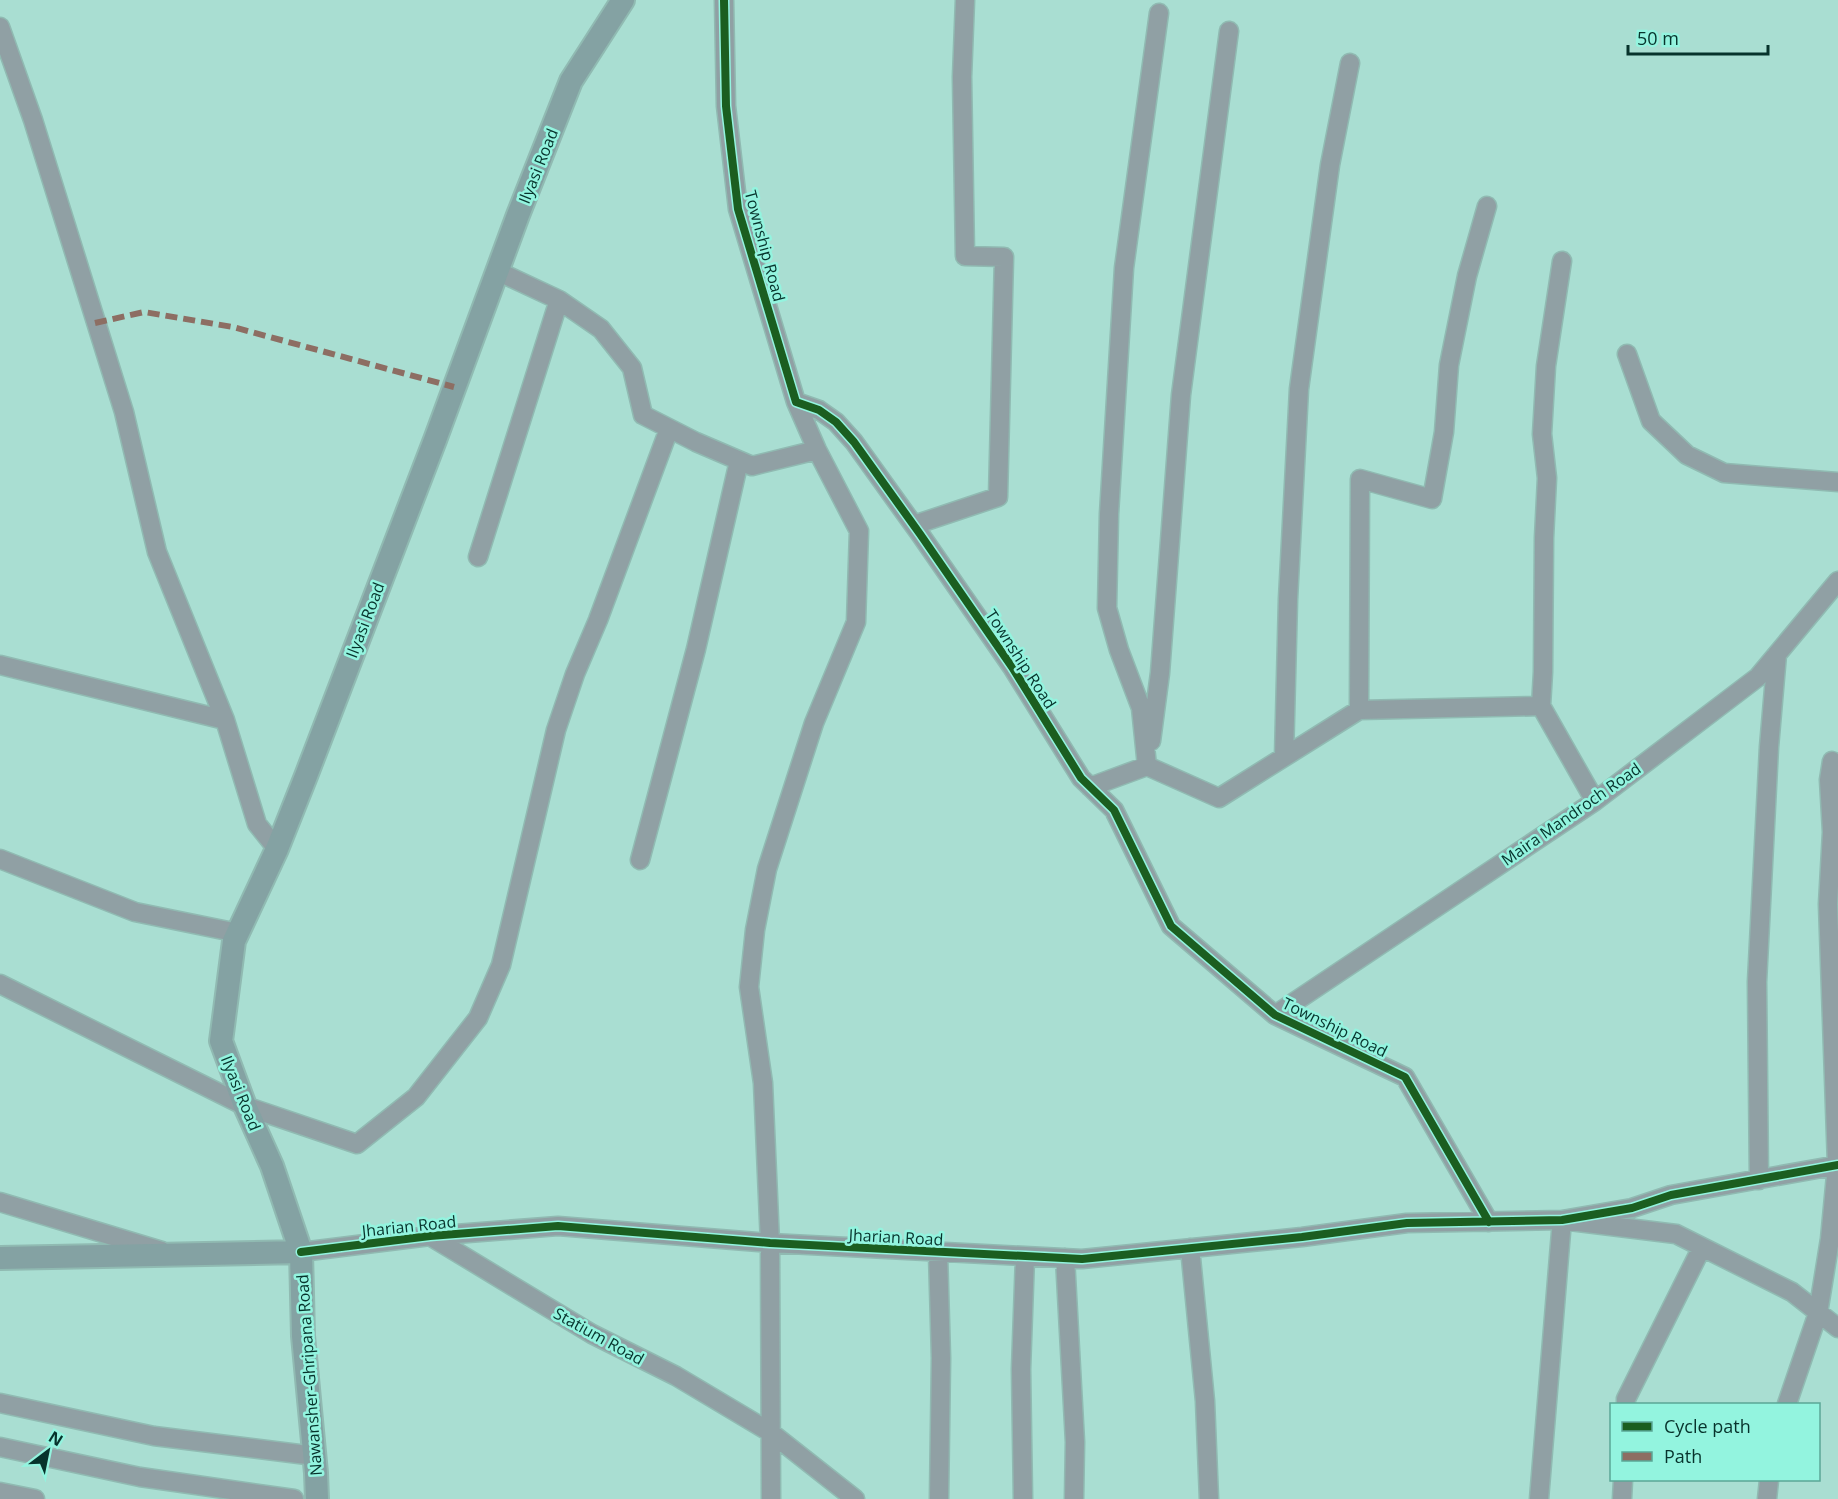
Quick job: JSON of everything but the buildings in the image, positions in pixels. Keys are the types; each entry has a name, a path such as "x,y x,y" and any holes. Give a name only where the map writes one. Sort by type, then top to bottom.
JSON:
{"main road":[{"name":"Ilyasi Road","path":"301,1252 272,1166 245,1106 221,1041 234,941 277,849 571,81 623,0"},
{"name":"Jharian Road","path":"0,1258 301,1252"},
{"name":"Nawansher-Ghripana Road","path":"301,1252 303,1336 317,1499"}],"street":[{"name":"Township Road","path":"724,0 726,106 738,209 796,402 819,410 836,422 854,442 914,525 1012,667 1081,778 1114,810 1171,926 1275,1015 1405,1077 1489,1222"},
{"path":"914,525 998,497 1004,257 965,256 962,77 965,0"},
{"path":"1147,766 1140,708 1107,608 1124,268 1160,13"},
{"path":"0,27 33,120 94,323 124,412 157,552 225,720 257,824 277,849"},
{"path":"1147,766 1160,673 1181,395 1229,31"},
{"path":"1284,757 1288,599 1299,389 1330,165 1350,63"},
{"path":"1359,710 1360,479 1432,499 1444,432 1449,365 1467,276 1487,206"},
{"path":"1563,261 1546,366 1542,434 1547,478 1544,538 1544,672 1541,706 1595,801"},
{"path":"497,271 559,300 601,329 632,368 643,415 753,466 816,450"},
{"path":"478,557 559,300"},
{"path":"1627,354 1651,421 1687,455 1724,473 1838,482"},
{"path":"771,1499 770,1243 763,1083 749,987 755,930 767,869 814,723 856,622 859,531 816,450 796,402"},
{"path":"0,984 245,1106 357,1144 416,1097 478,1018 501,965 555,730 669,429"},
{"path":"640,861 696,649 739,461"},
{"name":"Maira Mandroch Road","path":"1275,1015 1595,801 1758,677 1838,581"},
{"path":"1759,1180 1756,982 1769,747 1777,654"},
{"path":"0,665 225,720"},
{"path":"1090,787 1147,766 1219,798 1359,710 1541,706"},
{"path":"1786,1403 1818,1313 1830,1239 1837,1165 1828,904 1832,832 1829,780 1832,761"},
{"path":"0,859 135,912 238,933"},
{"path":"1562,1220 1632,1208 1671,1195 1837,1165"},
{"path":"0,1202 173,1254"},
{"path":"1562,1220 1676,1234 1792,1292 1838,1328"},
{"path":"1539,1499 1562,1220"},
{"name":"Jharian Road","path":"301,1252 430,1236 558,1226 770,1243 1082,1259 1302,1237 1407,1223 1562,1220"},
{"name":"Statium Road","path":"430,1236 592,1334 676,1376 770,1432 852,1498"},
{"path":"1626,1403 1702,1247"},
{"path":"1190,1248 1205,1401 1209,1499"},
{"path":"938,1253 941,1358 939,1499"},
{"path":"1023,1499 1021,1369 1025,1257"},
{"path":"1065,1258 1075,1442 1074,1499"},
{"path":"0,1403 154,1436 315,1456"},
{"path":"0,1447 140,1477 294,1499"},
{"path":"1622,1499 1623,1481"},
{"path":"1767,1499 1770,1481"},
{"path":"0,1492 35,1499"}],"marked path":[{"path":"95,323 144,312 233,327 454,387"}],"cycle path":[{"path":"724,0 726,106 738,209 796,402 819,410 836,422 854,442 920,534 1012,667 1081,778 1114,810 1171,926 1275,1015 1405,1077 1489,1222"},
{"path":"301,1252 430,1236 558,1226 770,1243 1082,1259 1302,1237 1407,1223 1562,1220 1632,1208 1671,1195 1838,1165"}]}
